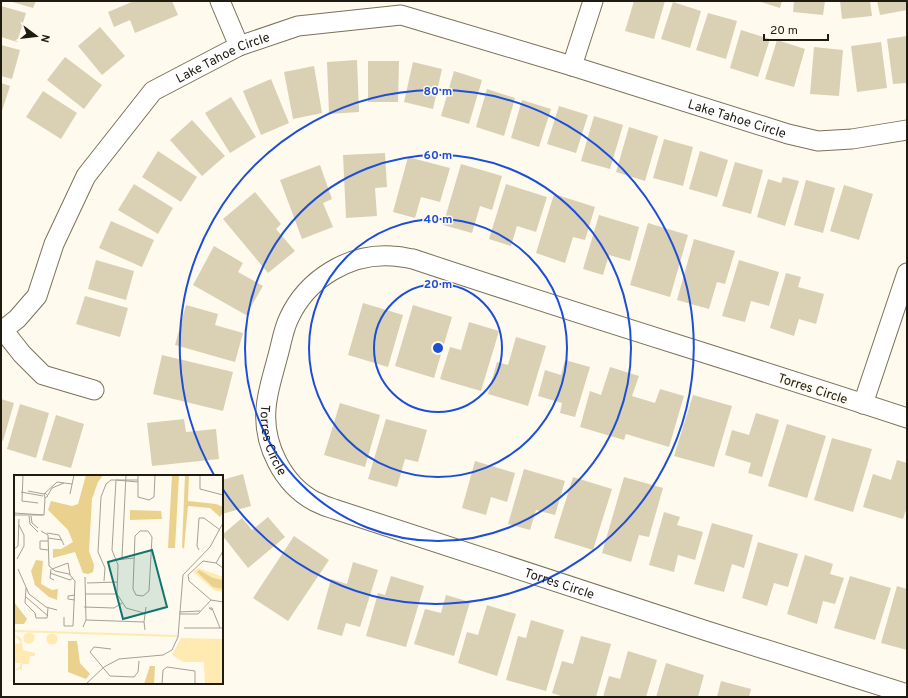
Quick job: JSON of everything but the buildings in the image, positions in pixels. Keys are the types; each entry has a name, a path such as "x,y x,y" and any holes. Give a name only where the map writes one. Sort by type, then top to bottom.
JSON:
{"street":[{"path":"220,1 239,46"},
{"path":"572,66 593,1"},
{"name":"Lake Tahoe Circle","path":"94,390 43,375 22,354 2,330 17,318 37,296 54,244 86,176 154,91 239,46 298,26 401,8 572,66 788,134 818,141 852,139 907,130"},
{"name":"Torres Circle","path":"907,418 707,353 555,307 413,259 392,256 370,257 350,262 330,272 313,284 299,300 288,319 269,388 266,409 266,431 272,452 282,471 296,488 314,501 341,512 528,573 907,694"},
{"name":"Torres Circle","path":"863,404 907,273"}]}
